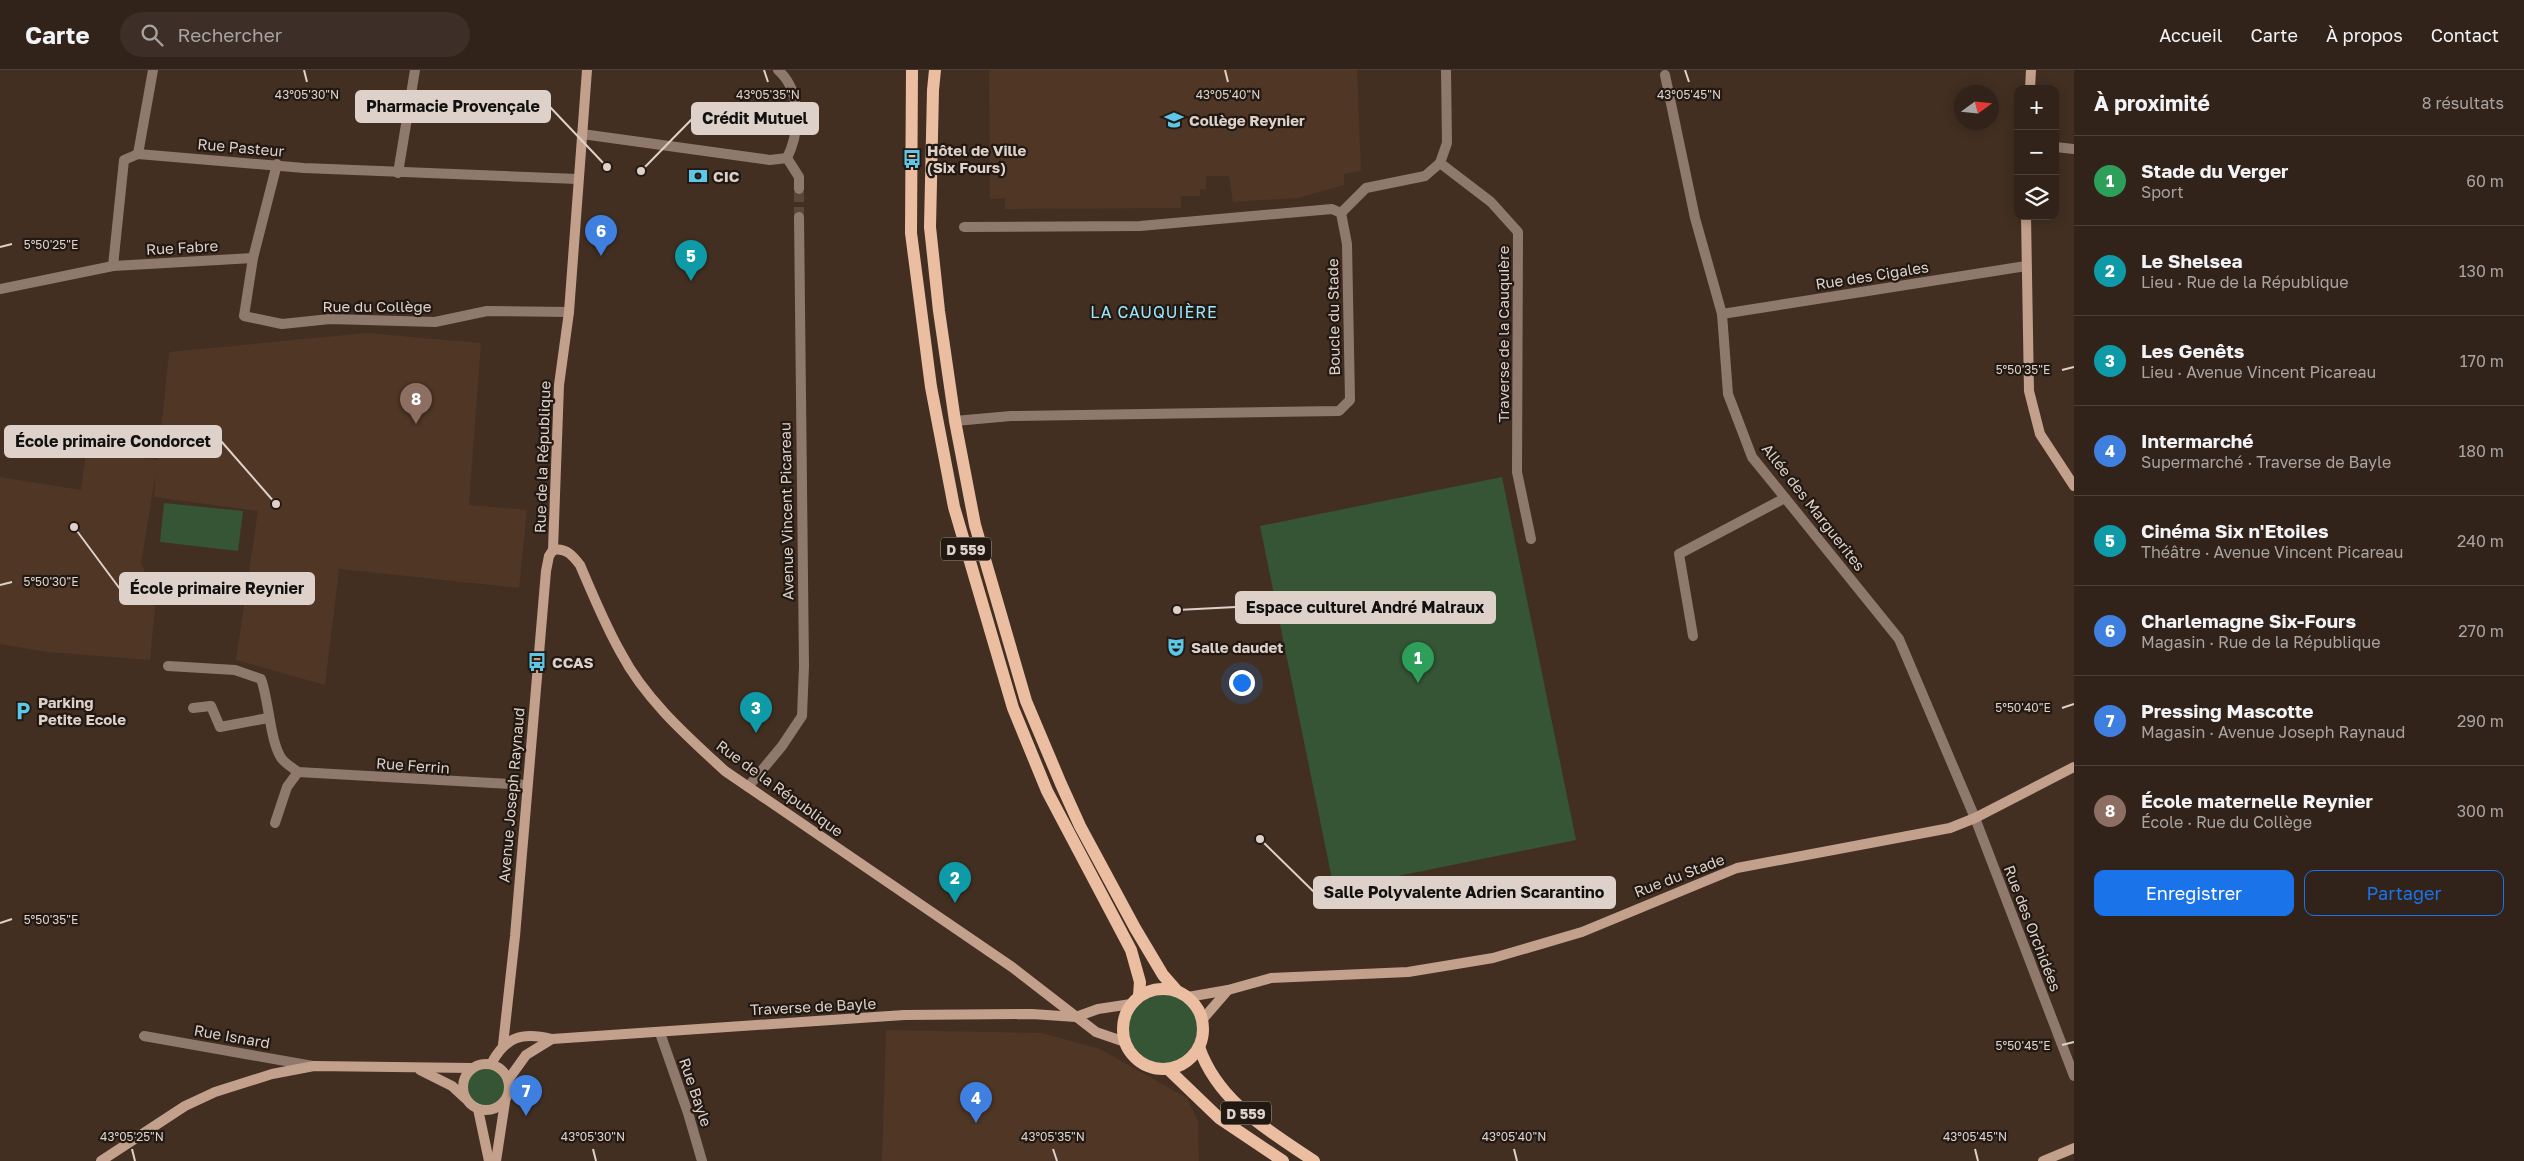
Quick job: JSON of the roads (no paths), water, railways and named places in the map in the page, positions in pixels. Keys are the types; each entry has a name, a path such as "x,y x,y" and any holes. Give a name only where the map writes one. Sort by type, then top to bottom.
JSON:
{"main road":[{"name":"Rue de la République","path":"587,70 569,312 559,385 553,550 559,549 572,554 580,565 621,654 651,697 686,736 725,771 1012,967 1076,1017"},
{"name":"D 559","path":"912,70 911,233 931,388 954,507 1013,708 1048,791 1131,950 1140,982 1135,1000"},
{"name":"D 559","path":"935,70 932,90 930,227 939,311 955,421 975,525 1026,701 1080,826 1152,957 1182,994"},
{"path":"2030,85 2031,70"},
{"path":"2026,220 2029,391 2040,434 2074,486"},
{"name":"Avenue Joseph Raynaud","path":"503,1045 546,571 548,556 553,550"},
{"name":"Rue du Stade","path":"1182,994 1228,990 1271,978 1408,972 1493,958 1582,932 1737,868 1950,828 1975,818 2074,767"},
{"path":"1158,989 1182,994 1200,1012 1203,1034 1199,1047 1191,1058 1180,1065 1168,1069 1156,1068 1145,1064 1130,1051 1125,1042 1123,1023 1135,1000 1158,989"},
{"path":"1202,1020 1228,990"},
{"name":"Traverse de Bayle","path":"503,1045 531,1034 552,1039 904,1015 1032,1014 1076,1017 1098,1009 1135,1000"},
{"path":"1076,1017 1096,1032 1125,1042"},
{"name":"Traverse de Bayle","path":"508,1080 526,1055 552,1039"},
{"path":"491,1064 503,1045"},
{"name":"D 559","path":"1199,1047 1211,1076 1238,1108 1314,1161"},
{"path":"101,1161 185,1106 215,1092 272,1074 314,1066 472,1068 484,1064 491,1064 502,1069 508,1080 510,1091 505,1102 496,1161"},
{"path":"415,1068 452,1086 478,1110 489,1161"},
{"path":"466,1099 463,1092 464,1079 472,1068"},
{"name":"D 559","path":"1168,1069 1219,1118 1283,1161"},
{"path":"478,1110 493,1110 505,1102"},
{"path":"2043,1161 2074,1148"}],"street":[{"path":"0,289 113,266 124,160 138,154 153,70"},
{"path":"398,173 416,70"},
{"path":"778,70 784,76 794,94 796,111 795,143 787,158"},
{"path":"964,227 1140,226 1332,210 1341,213 1366,188 1425,176 1440,163 1448,142 1446,70"},
{"name":"Allée des Marguerites","path":"1665,75 1695,218 1722,314 1728,394 1752,457 1898,639 1975,818"},
{"path":"582,134 770,160 787,158"},
{"path":"2059,147 2074,149"},
{"name":"Rue Pasteur","path":"138,154 398,173 578,179"},
{"path":"787,158 798,177 799,190"},
{"name":"Traverse de la Cauquière","path":"1440,163 1491,202 1518,232 1517,472 1531,539"},
{"path":"253,258 277,164"},
{"name":"Boucle du Stade","path":"955,421 987,417 1339,411 1350,400 1347,244 1341,213"},
{"name":"Avenue Vincent Picareau","path":"748,787 782,746 802,716 804,666 799,217"},
{"name":"Rue Fabre","path":"113,266 253,258"},
{"name":"Rue du Collège","path":"253,258 244,316 282,324 330,320 435,322 487,311 569,312"},
{"name":"Rue des Cigales","path":"1722,314 2026,266"},
{"path":"1693,636 1679,554 1785,498"},
{"path":"168,666 235,670 261,679 267,696 268,718 282,758 298,772 287,787 275,824"},
{"path":"193,708 211,706 220,727 268,718"},
{"name":"Rue Ferrin","path":"298,772 455,783 527,785"},
{"name":"Rue des Orchidées","path":"1975,818 2074,1076"},
{"name":"Rue Bayle","path":"660,1033 688,1113 702,1161"},
{"name":"Rue Isnard","path":"144,1036 314,1066"}],"tunnel":[{"path":"799,189 799,217"}],"place":[{"name":"Collège Reynier","path":"1174,120"},
{"name":"Hôtel de Ville (Six Fours)","path":"912,159"},
{"name":"Pharmacie Provençale","path":"607,167"},
{"name":"Crédit Mutuel","path":"641,171"},
{"name":"CIC","path":"698,176"},
{"name":"Charlemagne Six-Fours","path":"601,256"},
{"name":"Cinéma Six n'Etoiles","path":"691,281"},
{"name":"École maternelle Reynier","path":"416,424"},
{"name":"École primaire Condorcet","path":"276,504"},
{"name":"École primaire Reynier","path":"74,527"},
{"name":"Espace culturel André Malraux","path":"1177,610"},
{"name":"Salle daudet","path":"1176,647"},
{"name":"CCAS","path":"537,662"},
{"name":"Stade du Verger","path":"1418,683"},
{"name":"Parking Petite Ecole","path":"23,711"},
{"name":"Les Genêts","path":"756,733"},
{"name":"Salle Polyvalente Adrien Scarantino","path":"1260,839"},
{"name":"Le Shelsea","path":"955,903"},
{"name":"Pressing Mascotte","path":"526,1116"},
{"name":"Intermarché","path":"976,1123"}],"district":[{"name":"LA CAUQUIÈRE","path":"1154,312"}]}
